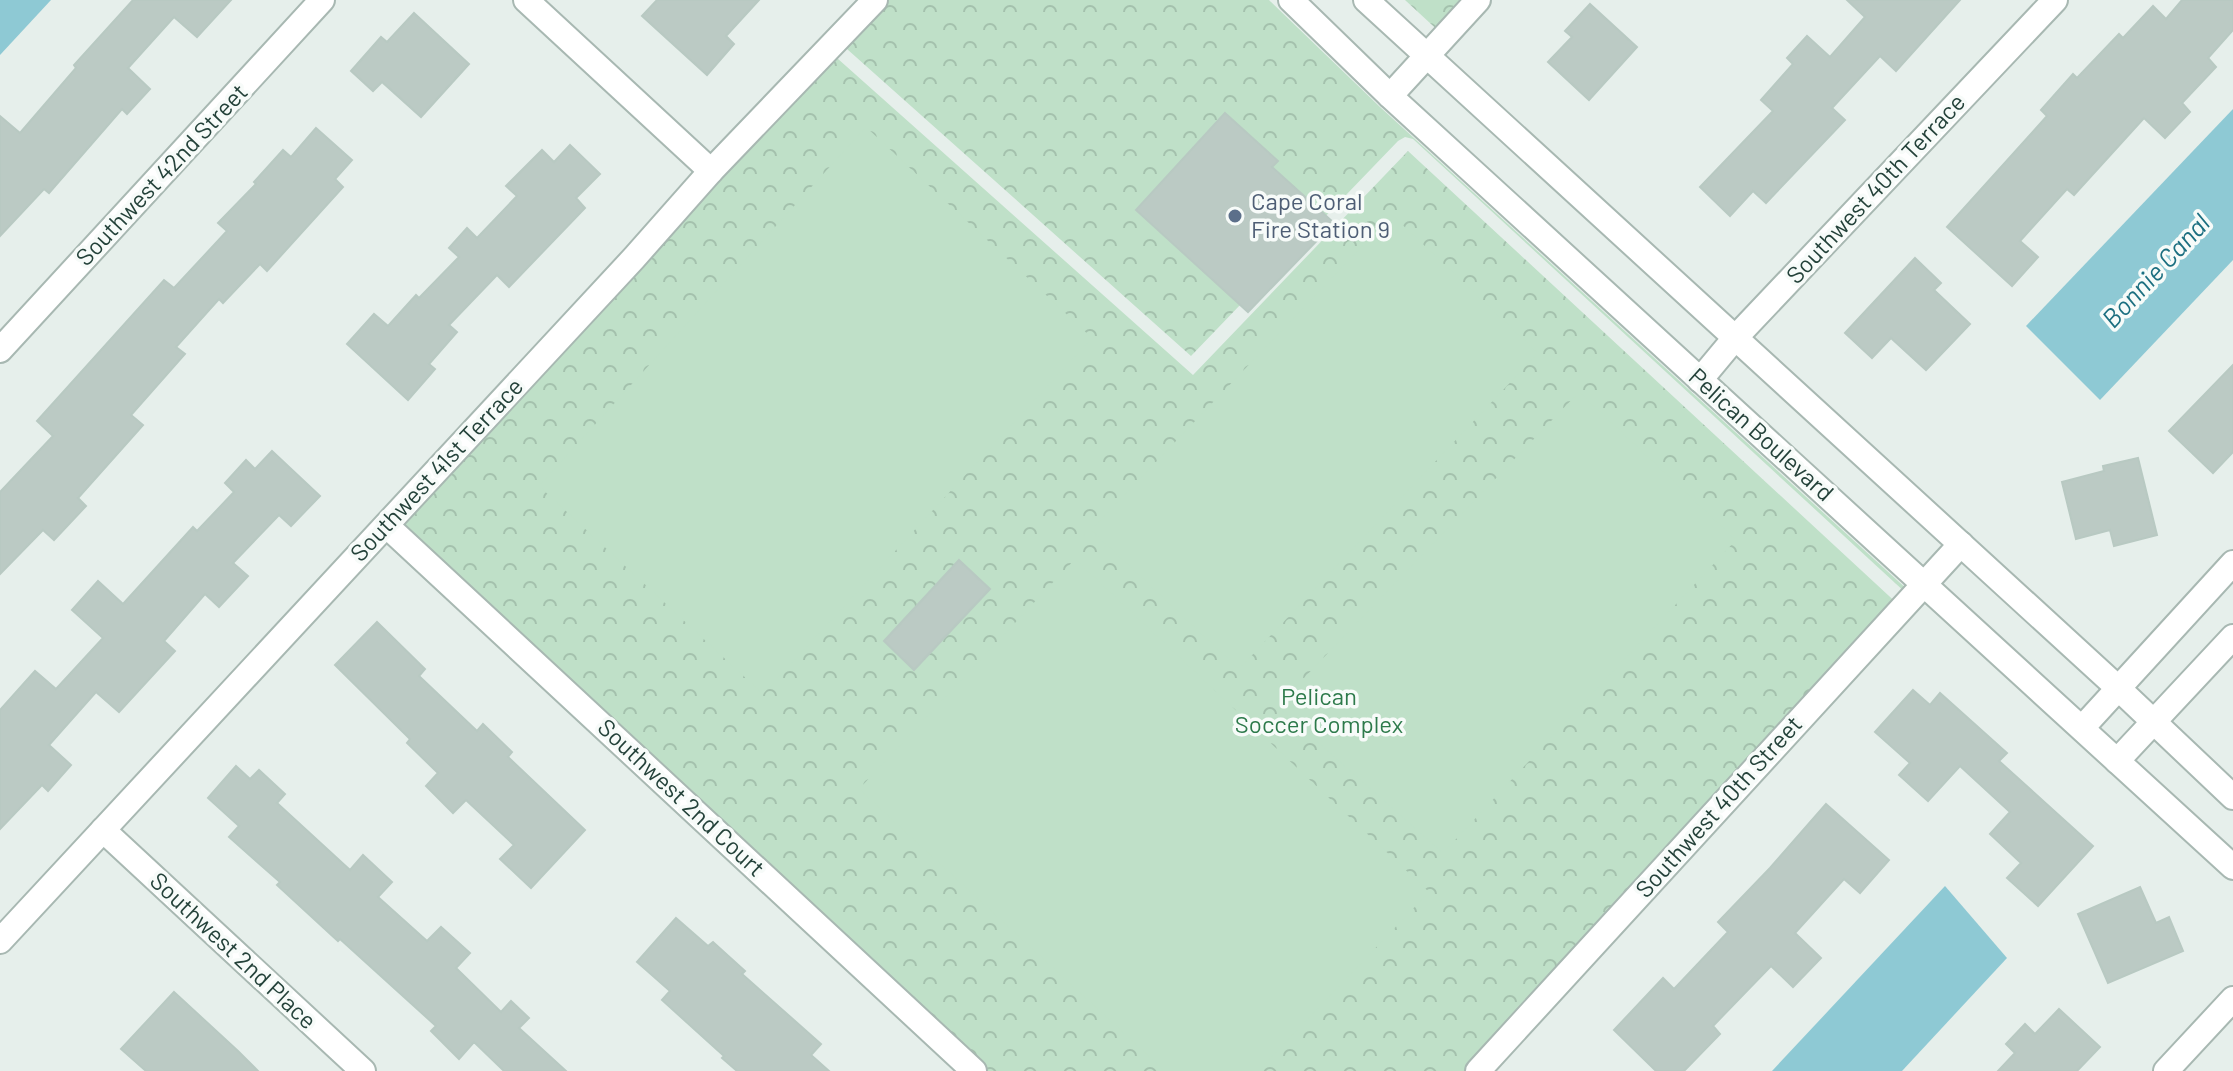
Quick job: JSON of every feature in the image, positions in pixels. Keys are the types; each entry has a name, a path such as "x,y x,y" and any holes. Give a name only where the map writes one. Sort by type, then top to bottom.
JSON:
{"street":[{"name":"Southwest 42nd Street","path":"0,350 322,0"},
{"path":"526,0 711,171"},
{"name":"Southwest 41st Terrace","path":"0,941 387,526 711,171 875,0"},
{"name":"Pelican Boulevard","path":"1291,0 1390,96 2233,867"},
{"path":"1366,0 2118,688 2233,797"},
{"path":"1390,96 1478,0"},
{"name":"Southwest 40th Terrace","path":"1700,380 1735,338 2055,0"},
{"name":"Southwest 2nd Court","path":"387,526 974,1071"},
{"name":"Southwest 40th Street","path":"1478,1071 1961,544"},
{"path":"2082,728 2233,563"},
{"path":"2117,761 2233,637"},
{"name":"Southwest 2nd Place","path":"103,830 363,1071"},
{"path":"2166,1071 2233,999"}],"green space":[{"path":"876,0 1269,0 1380,107 1910,592 1907,594 1413,139 1405,137 1398,141 1191,356 838,41"},
{"path":"1405,0 1479,0 1444,36"},
{"name":"Pelican Soccer Complex","path":"828,50 1193,375 1408,151 1902,608 1478,1071 975,1071 387,526"},
{"path":"866,127 1092,338 763,694 539,486"},
{"path":"1392,215 1538,353 1239,669 1091,530"},
{"path":"1579,392 1736,540 1443,853 1277,706"},
{"path":"1075,559 1429,892 1258,1071 1165,1071 859,789"}],"water":[{"path":"0,0 51,0 0,55"},
{"name":"Bonnie Canal","path":"2233,109 2233,260 2100,400 2026,326"},
{"path":"1945,886 2007,958 1902,1071 1772,1071"}],"building":[{"path":"133,0 231,0 197,37 174,17 128,68 150,89 127,114 122,109 49,193 44,189 0,236 0,116 20,133 76,68 74,65"},
{"path":"657,0 759,0 726,36 734,44 707,75 642,16"},
{"path":"1847,0 1960,0 1896,71 1880,56 1832,108 1845,120 1766,203 1753,191 1730,216 1700,187 1773,111 1761,100 1793,64 1787,58 1807,36 1830,57 1865,17"},
{"path":"2182,0 2233,0 2233,30 2208,58 2216,67 2182,103 2190,112 2165,138 2144,118 2074,195 2067,189 2020,241 2038,257 2012,286 1947,227 2047,116 2041,110 2073,74 2077,78 2119,34 2123,38 2153,6 2166,19"},
{"path":"1590,4 1637,47 1589,100 1548,62 1572,37 1565,31"},
{"path":"414,13 469,64 421,117 382,82 373,91 351,71 381,37 387,42"},
{"name":"Cape Coral Fire Station 9","path":"1225,113 1278,161 1272,167 1334,223 1248,312 1136,210"},
{"path":"316,128 352,160 335,179 343,187 267,271 260,264 223,303 219,299 176,347 185,354 131,415 143,425 78,498 86,506 54,540 43,530 0,574 0,492 53,436 37,421 164,280 174,288 227,231 218,223 256,184 254,182 283,150 291,157"},
{"path":"570,145 600,174 576,198 585,208 509,287 497,275 449,325 457,332 429,364 435,369 408,400 347,344 374,314 388,326 416,295 419,298 459,257 449,248 467,228 477,238 517,196 506,186 542,150 554,162"},
{"path":"1915,258 1941,283 1934,290 1970,324 1926,370 1891,338 1872,358 1845,333"},
{"path":"2233,365 2233,452 2213,473 2169,431"},
{"path":"272,451 320,496 291,526 279,515 233,563 248,576 219,607 205,594 164,641 175,651 119,712 96,692 49,745 71,765 48,791 42,785 0,829 0,710 35,671 56,689 103,638 72,610 98,581 123,604 193,527 197,531 234,492 225,483 246,460 255,469"},
{"path":"2138,458 2157,535 2114,546 2110,530 2076,539 2062,482 2104,471 2103,466"},
{"path":"959,560 990,589 914,670 884,641"},
{"path":"377,622 425,669 419,676 477,731 483,724 512,752 508,757 585,830 531,888 500,859 514,845 466,800 453,813 426,786 438,773 407,743 410,739 335,665"},
{"path":"1913,690 1930,705 1940,693 2007,753 1999,761 2093,846 2038,906 2007,878 2021,863 1990,834 2010,812 1960,766 1928,801 1899,775 1910,763 1875,732"},
{"path":"236,766 250,779 259,770 285,794 277,803 350,870 363,855 392,882 378,897 427,941 441,927 470,953 456,968 501,1012 511,1001 529,1018 519,1028 566,1071 504,1071 474,1042 459,1059 431,1031 436,1026 340,939 338,941 277,885 280,882 229,837 239,826 208,798"},
{"path":"1826,804 1889,860 1860,893 1844,879 1795,933 1821,958 1793,987 1771,966 1713,1026 1720,1034 1684,1071 1656,1071 1614,1030 1663,978 1674,989 1728,932 1718,922"},
{"path":"2140,887 2156,923 2169,917 2183,951 2108,983 2078,914"},
{"path":"676,918 708,946 713,942 745,971 742,974 821,1044 811,1055 829,1071 737,1071 662,1000 670,991 637,962"},
{"path":"174,992 258,1071 146,1071 121,1049"},
{"path":"2059,1009 2100,1047 2077,1071 1998,1071 2015,1053 2006,1044 2025,1024 2035,1034"}],"place":[{"name":"Cape Coral Fire Station 9","path":"1235,216"}]}
